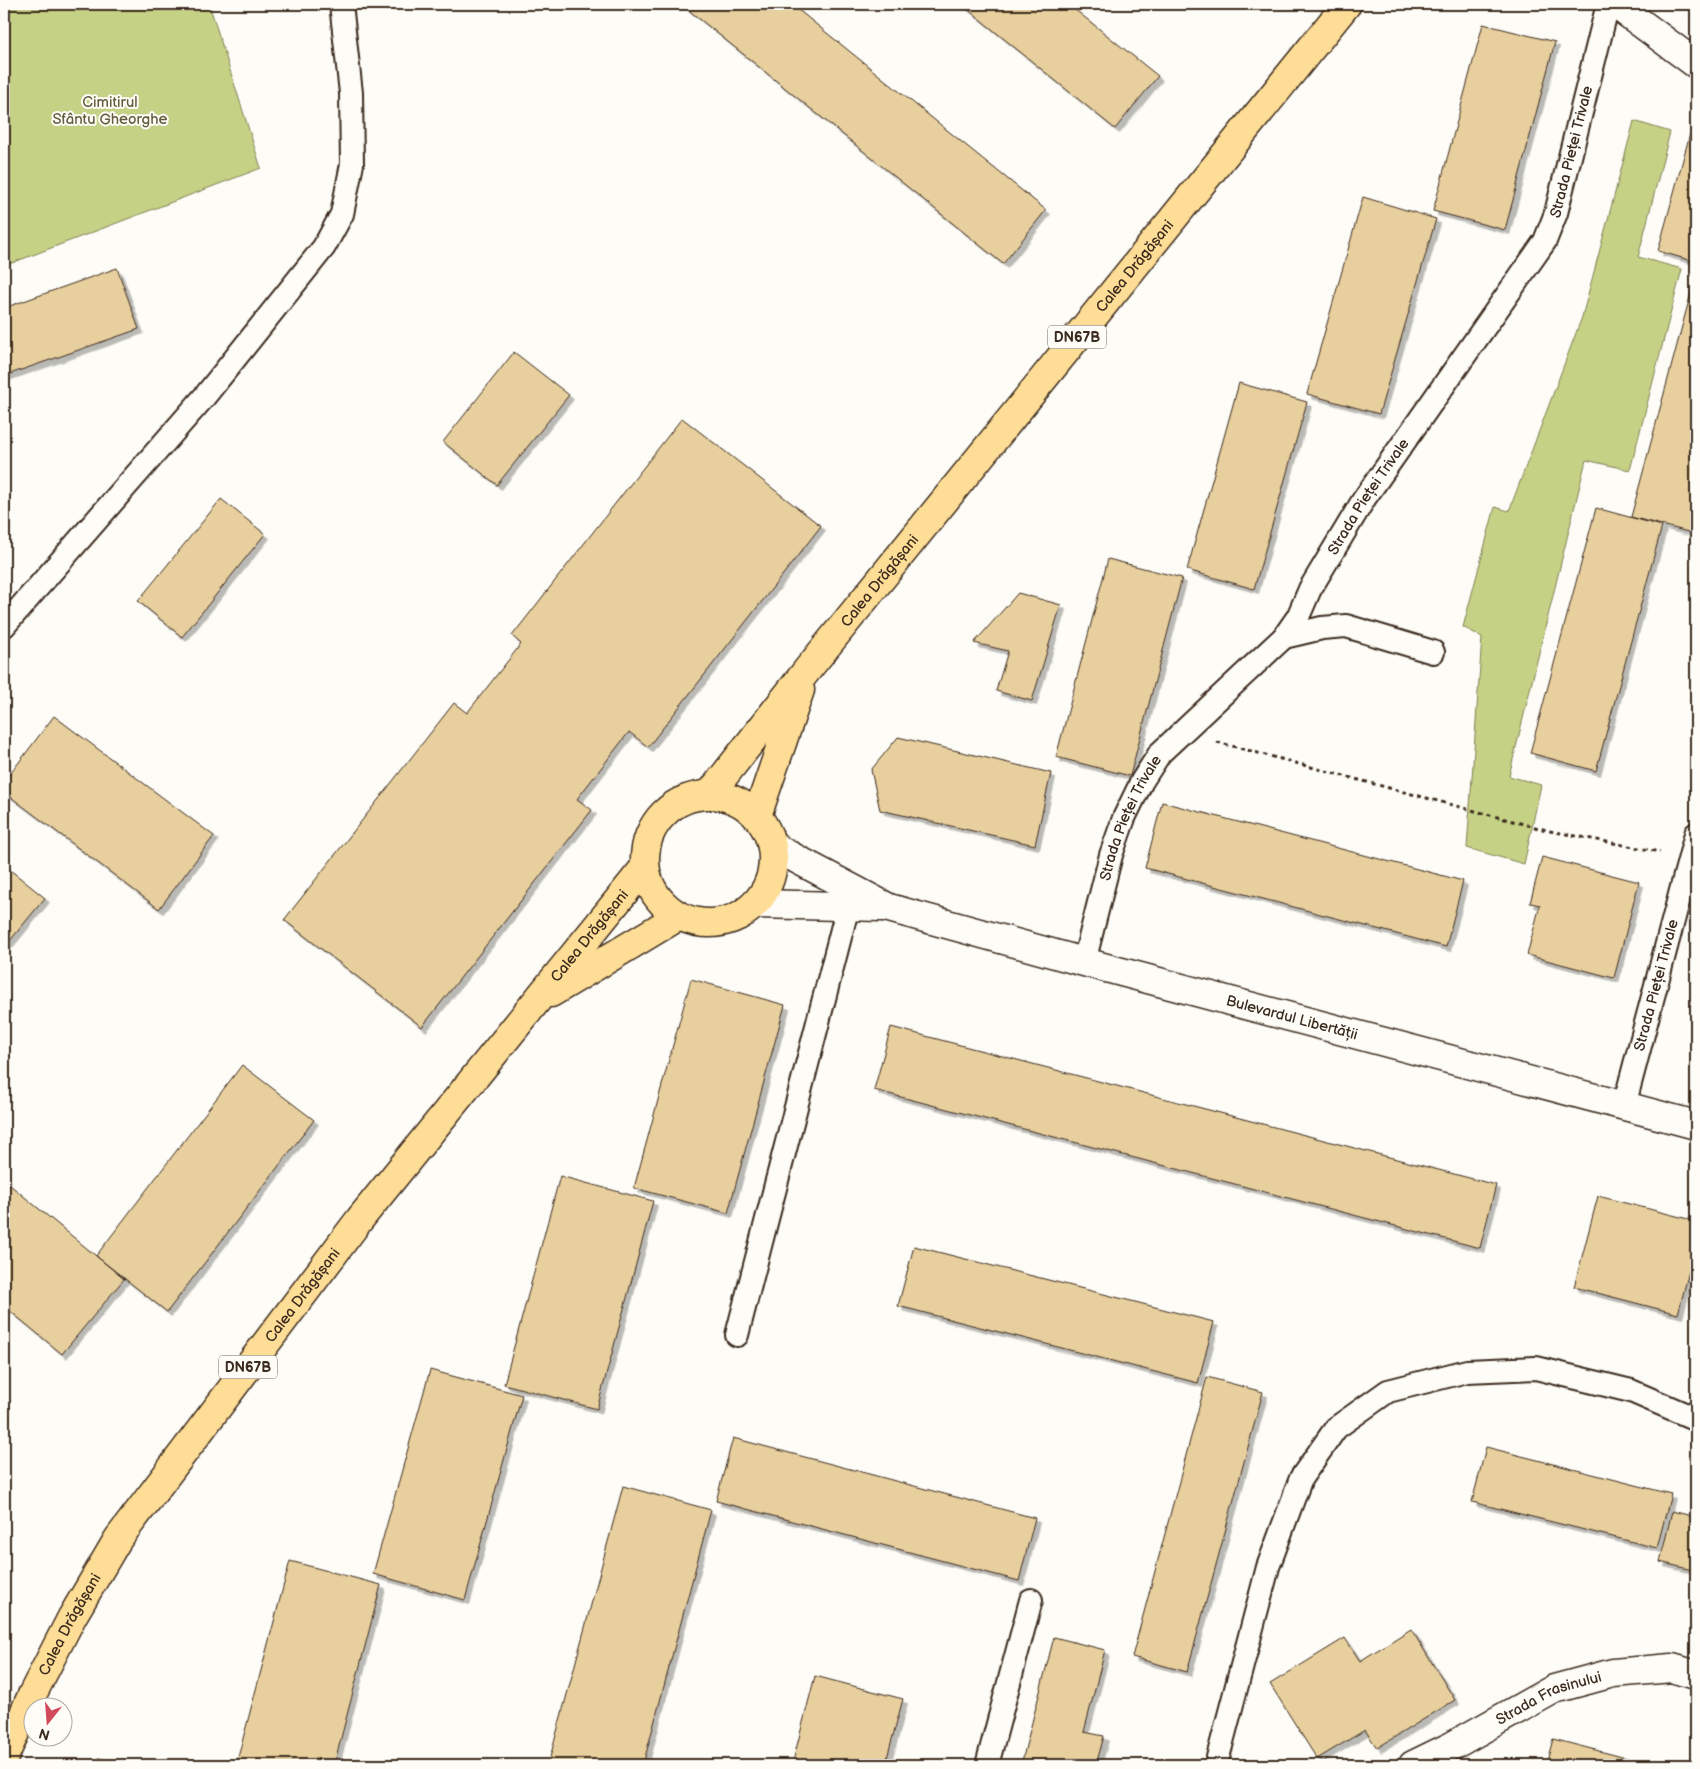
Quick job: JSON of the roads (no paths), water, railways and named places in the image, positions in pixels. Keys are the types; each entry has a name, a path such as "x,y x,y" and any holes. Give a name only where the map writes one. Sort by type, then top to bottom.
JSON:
{"main road":[{"name":"Calea Drăgășani","path":"709,794 808,669 1347,4"},
{"path":"1615,4 1696,64"},
{"name":"Calea Drăgășani","path":"757,816 808,669"},
{"path":"709,794 727,797 743,804 757,816 766,830 772,846 773,867 767,887 755,904 739,916 719,922 699,922 679,916 662,904 651,887 644,867 646,845 654,825 668,808 687,798 709,794"},
{"name":"Bulevardul Libertății","path":"772,846 888,908"},
{"name":"Calea Drăgășani","path":"4,1757 33,1693 72,1616 118,1539 360,1219 644,867"},
{"name":"Bulevardul Libertății","path":"755,904 888,908 1696,1125"},
{"name":"Calea Drăgășani","path":"534,1003 679,916"},
{"name":"Strada Frasinului","path":"1413,1765 1452,1746 1554,1689 1614,1673 1672,1668 1696,1674"}],"lane":[{"path":"4,626 205,396 324,246 342,214 352,164 351,93 341,4"},
{"name":"Strada Pieței Trivale","path":"1084,962 1111,855 1124,818 1142,781 1160,753 1284,637 1298,617 1310,589 1364,499 1545,241 1556,213 1608,4"},
{"path":"1284,637 1322,628 1346,626 1433,652"},
{"name":"Strada Pieței Trivale","path":"1624,1106 1696,834"},
{"path":"737,1335 848,906"},
{"path":"1216,1765 1268,1567 1302,1478 1336,1428 1388,1391 1467,1371 1536,1368 1631,1391 1696,1419"},
{"path":"987,1765 1032,1600"}],"park label":[{"name":"Cimitirul Sfântu Gheorghe","path":"110,110"}]}
